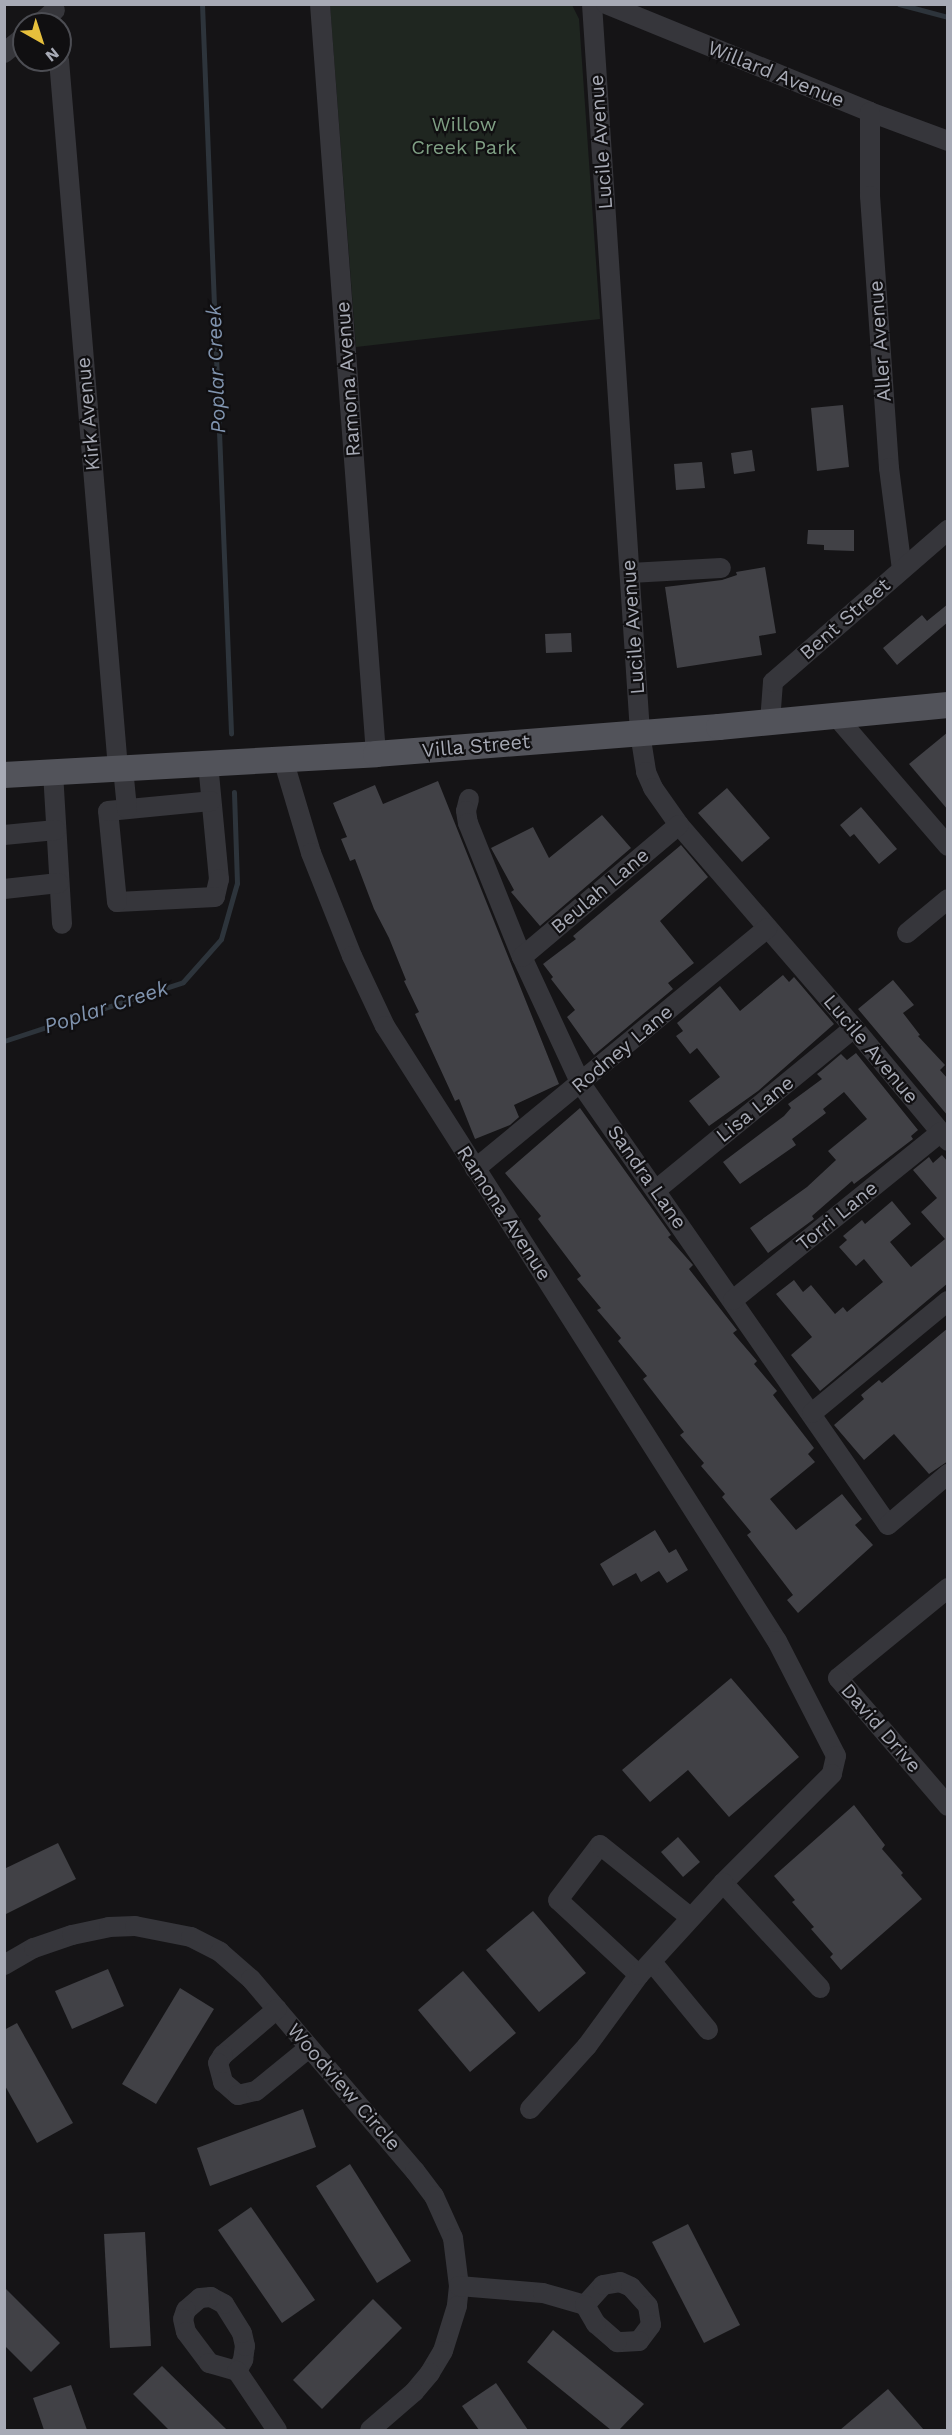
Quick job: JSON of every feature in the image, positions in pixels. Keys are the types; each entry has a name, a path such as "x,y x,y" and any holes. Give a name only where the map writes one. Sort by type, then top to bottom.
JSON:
{"main road":[{"name":"Villa Street","path":"4,775 376,754 771,722 948,705"}],"street":[{"name":"Ramona Avenue","path":"320,4 376,754"},
{"name":"Lucile Avenue","path":"592,4 640,733 646,772 653,788 679,825 944,1136"},
{"name":"Willard Avenue","path":"606,4 870,112 948,141"},
{"name":"Kirk Avenue","path":"60,72 120,768 127,809"},
{"name":"Aller Avenue","path":"870,112 870,196 889,468 902,569"},
{"name":"Bent Street","path":"771,722 773,682 948,530"},
{"path":"630,573 722,568"},
{"path":"835,715 948,846"},
{"name":"Ramona Avenue","path":"283,759 311,853 352,956 385,1026 777,1641 836,1756 832,1774 690,1917 646,1969 587,2046 530,2109"},
{"path":"208,763 219,879 215,897 117,902 108,811 210,801"},
{"path":"53,772 62,924"},
{"name":"Sandra Lane","path":"469,799 466,811 468,823 522,957 581,1084 888,1525 948,1474"},
{"name":"Beulah Lane","path":"522,957 679,825"},
{"path":"4,835 56,830"},
{"path":"4,889 59,883"},
{"path":"907,933 948,899"},
{"name":"Rodney Lane","path":"475,1169 581,1084 767,928"},
{"name":"Lisa Lane","path":"656,1190 854,1028"},
{"name":"Torri Lane","path":"733,1300 944,1136"},
{"path":"812,1413 948,1301"},
{"name":"David Drive","path":"947,1589 838,1678 948,1806"},
{"path":"690,1917 600,1845 558,1900 646,1969 708,2030"},
{"path":"723,1883 820,1988"},
{"name":"Woodview Circle","path":"4,1965 34,1948 90,1931 135,1926 191,1937 219,1952 243,1971 277,2009 434,2196 453,2238 459,2286 457,2306 442,2351 392,2424 370,2430"},
{"path":"277,2009 223,2055 218,2063 223,2082 238,2095 256,2091 309,2048"},
{"path":"459,2286 543,2293 585,2305"},
{"path":"237,2371 277,2430"}],"green space":[{"name":"Willow Creek Park","path":"330,5 572,5 579,19 600,319 356,347"}],"building":[{"path":"843,405 849,467 817,471 811,408"},
{"path":"752,450 755,471 734,474 731,453"},
{"path":"702,462 705,488 676,490 674,464"},
{"path":"808,530 854,530 854,551 824,550 824,545 807,544"},
{"path":"765,567 776,633 759,636 762,655 677,668 665,587 722,580 737,575 736,572"},
{"path":"948,604 948,622 897,665 883,648 922,615 927,621"},
{"path":"571,633 572,652 546,653 545,634"},
{"path":"948,732 948,810 909,764"},
{"path":"438,781 559,1084 514,1105 519,1117 510,1125 475,1139 459,1099 455,1101 415,1014 419,1012 404,981 406,980 374,909 355,859 350,861 341,839 347,837 333,803 375,785 383,804"},
{"path":"727,788 770,838 742,862 698,813"},
{"path":"861,807 897,849 879,864 854,834 850,837 840,825"},
{"path":"602,815 631,848 540,926 511,892 514,890 491,848 533,827 549,858"},
{"path":"681,845 708,877 660,921 694,963 668,983 673,989 594,1055 567,1017 575,1010 551,979 553,977 543,964 576,939 573,936"},
{"path":"783,975 789,982 794,977 834,1024 758,1091 709,1126 689,1101 720,1077 697,1048 690,1054 676,1036 683,1031 677,1023 720,986 740,1011"},
{"path":"893,980 914,1005 903,1013 920,1035 918,1036 945,1065 940,1070 948,1079 948,1116 858,1009"},
{"path":"856,1053 918,1130 911,1136 913,1139 854,1184 852,1181 812,1216 814,1219 768,1253 750,1228 807,1187 836,1160 828,1151 867,1119 844,1092 823,1109 826,1113 792,1139 796,1145 740,1184 723,1162 784,1116 791,1108 788,1104 822,1079 817,1074 841,1054 847,1060"},
{"path":"580,1108 671,1235 668,1237 693,1265 689,1269 737,1330 733,1333 757,1361 754,1364 777,1391 773,1395 814,1448 808,1454 815,1462 770,1499 796,1530 842,1494 862,1519 855,1525 873,1545 798,1613 787,1600 793,1595 747,1535 751,1532 722,1497 725,1494 701,1466 704,1463 680,1435 684,1432 643,1379 647,1376 618,1341 621,1338 597,1310 601,1308 577,1279 581,1276 538,1219 541,1216 505,1173"},
{"path":"942,1155 948,1162 948,1283 820,1391 791,1355 812,1337 776,1294 794,1280 803,1292 811,1285 835,1314 843,1307 847,1312 883,1282 864,1259 856,1266 839,1247 847,1240 843,1236 862,1220 865,1224 892,1201 911,1224 890,1242 911,1267 945,1239 921,1212 937,1198 913,1170 929,1157 933,1163"},
{"path":"948,1328 948,1461 929,1474 894,1434 864,1460 834,1425 864,1399 861,1395 879,1380 882,1383"},
{"path":"655,1530 669,1553 676,1549 688,1570 667,1583 659,1571 641,1582 636,1573 613,1586 600,1564"},
{"path":"731,1678 799,1757 729,1817 688,1770 650,1802 622,1770"},
{"path":"854,1805 885,1845 882,1849 922,1899 841,1970 830,1957 833,1954 811,1929 814,1927 792,1902 795,1900 774,1876"},
{"path":"678,1837 700,1862 683,1877 661,1852"},
{"path":"58,1843 76,1879 4,1915 4,1869"},
{"path":"533,1911 586,1973 539,2012 486,1950"},
{"path":"108,1969 124,2006 72,2029 55,1991"},
{"path":"463,1971 516,2033 470,2072 418,2010"},
{"path":"180,1988 214,2009 156,2104 122,2084"},
{"path":"17,2023 73,2123 37,2143 4,2084 4,2030"},
{"path":"303,2109 316,2147 210,2186 197,2148"},
{"path":"350,2164 411,2261 377,2283 316,2186"},
{"path":"251,2207 315,2300 282,2323 218,2230"},
{"path":"688,2224 740,2325 704,2343 652,2242"},
{"path":"145,2232 151,2346 110,2348 104,2234"},
{"path":"4,2287 60,2343 31,2372 4,2345"},
{"path":"373,2299 402,2328 322,2409 293,2380"},
{"path":"553,2330 644,2404 619,2430 611,2430 527,2362"},
{"path":"162,2366 227,2430 169,2430 133,2394"},
{"path":"496,2383 528,2430 479,2430 462,2406"},
{"path":"71,2385 87,2430 44,2430 33,2398"},
{"path":"888,2389 924,2430 840,2430"}],"waterway":[{"name":"Poplar Creek","path":"202,4 231,733"},
{"path":"899,4 948,17"},
{"name":"Poplar Creek","path":"4,1041 183,982 221,939 237,883 234,792"}]}
